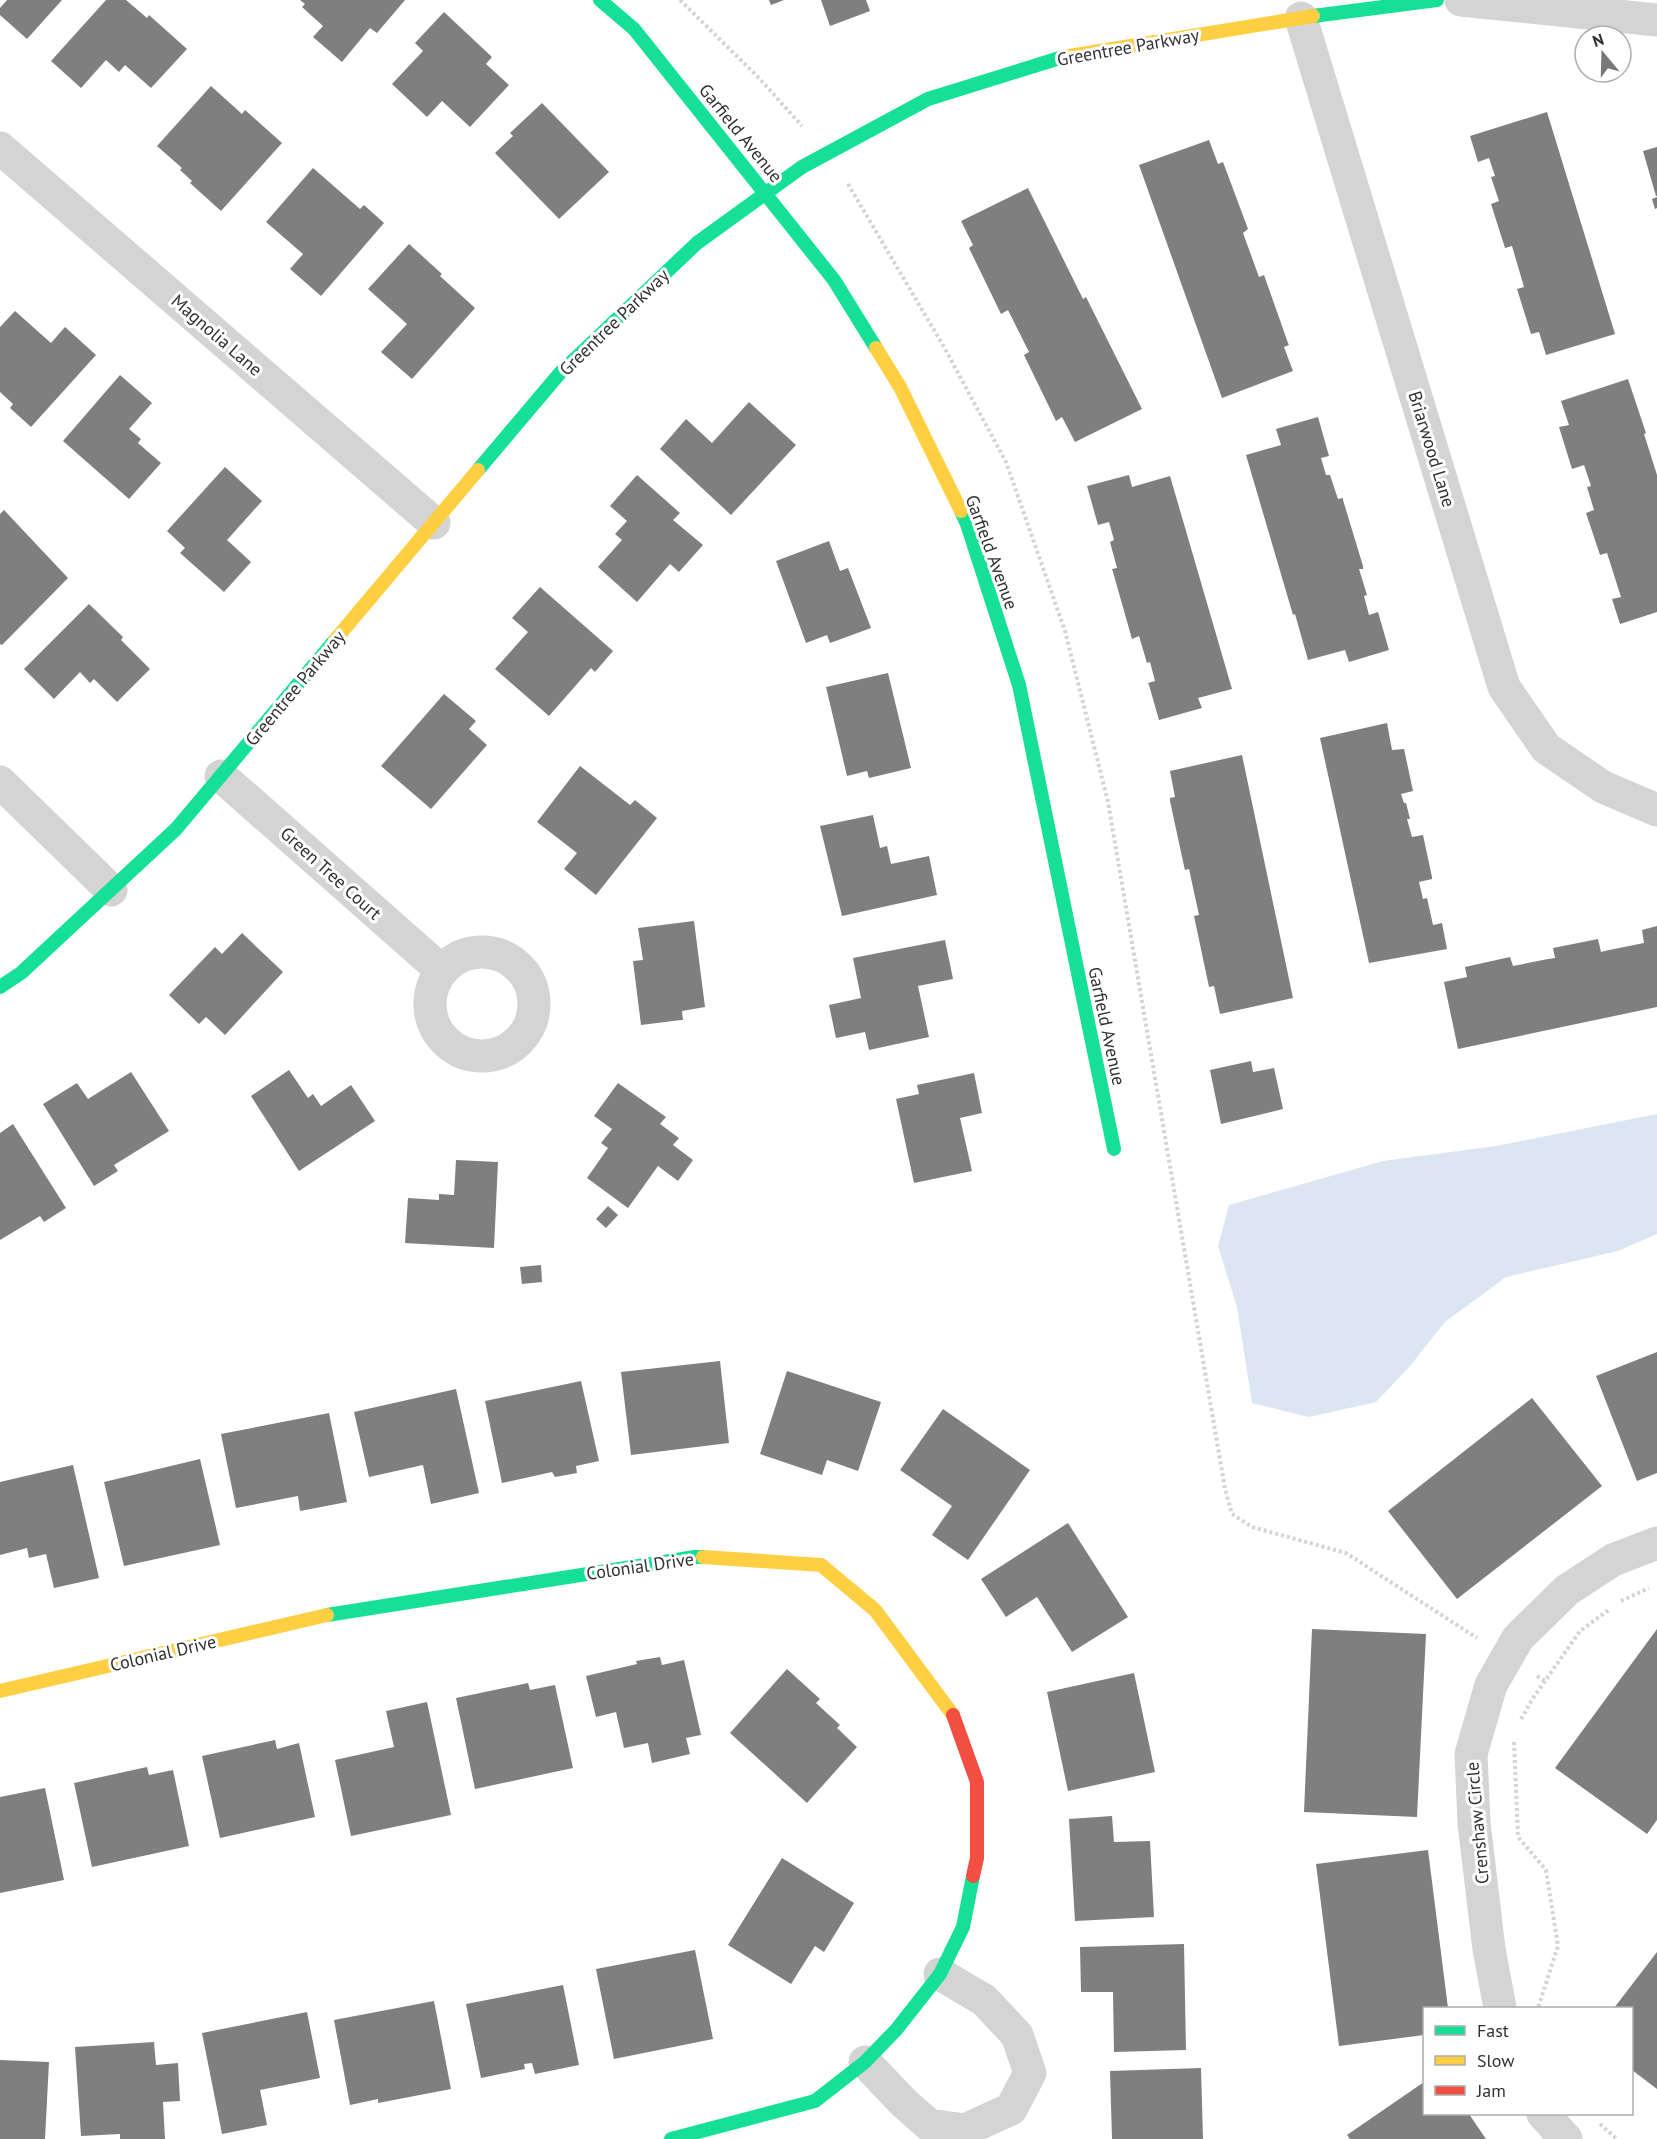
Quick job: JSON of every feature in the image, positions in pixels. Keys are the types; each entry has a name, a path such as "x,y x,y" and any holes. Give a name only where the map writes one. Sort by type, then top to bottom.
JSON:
{"street":[{"name":"Garfield Avenue","path":"600,0 634,29 834,280 900,387 967,524 1018,685 1114,1149"},
{"name":"Greentree Parkway","path":"0,987 21,973 176,830 560,373 698,243 802,168 928,99 1068,55 1301,18 1437,0"},
{"path":"1461,0 1657,20"},
{"name":"Briarwood Lane","path":"1301,18 1504,687 1546,748 1603,788 1657,810"},
{"name":"Magnolia Lane","path":"0,148 434,523"},
{"name":"Green Tree Court","path":"221,776 442,971"},
{"path":"0,782 111,890"},
{"name":"Crenshaw Circle","path":"1500,2007 1489,1949 1473,1823 1471,1754 1491,1685 1518,1638 1567,1590 1613,1560 1657,1543"},
{"name":"Colonial Drive","path":"0,1691 308,1618 602,1571 695,1557 821,1565 875,1610 953,1714 977,1782 977,1858 963,1927 940,1974 896,2030 865,2062 814,2101 671,2139"},
{"path":"865,2062 903,2102 929,2125 965,2130 1011,2109 1030,2073 1017,2035 984,2000 940,1974"},
{"path":"1544,2115 1566,2139"}],"path":[{"path":"680,0 759,78 798,121 848,183 945,347 1006,462 1065,631 1108,802 1232,1514 1252,1527 1346,1553 1545,1681"},
{"path":"1518,1724 1533,1698 1580,1631 1617,1603 1653,1586"},
{"path":"1514,1733 1518,1837 1546,1870 1558,1946 1538,2007"},
{"path":"1598,2121 1617,2139"}],"shaded area":[{"path":"1657,1114 1657,1234 1618,1251 1506,1277 1445,1322 1410,1366 1376,1402 1309,1417 1252,1403 1237,1307 1218,1246 1229,1205 1383,1161 1496,1146"}],"building":[{"path":"7,0 62,0 27,39 0,15 0,8"},
{"path":"106,0 126,0 147,18 149,15 187,49 151,88 125,65 119,72 106,60 81,88 51,61"},
{"path":"300,0 405,0 377,33 370,28 342,62 313,37 323,26 302,7 305,4"},
{"path":"769,0 784,0 771,5"},
{"path":"821,0 866,0 870,11 830,26"},
{"path":"444,12 492,57 486,64 509,85 470,127 442,101 427,117 392,84 423,51 415,43"},
{"path":"211,86 242,114 245,110 282,143 221,211 190,183 192,181 180,170 182,168 157,146"},
{"path":"542,103 609,172 559,219 495,153 513,136 510,133"},
{"path":"1547,112 1615,334 1546,355 1539,332 1531,334 1517,289 1524,287 1512,246 1505,248 1491,204 1499,201 1491,177 1495,176 1489,158 1478,162 1470,136"},
{"path":"1209,140 1218,164 1223,162 1248,229 1243,233 1259,277 1264,275 1289,345 1284,347 1293,371 1222,398 1139,165"},
{"path":"1657,147 1657,196 1656,196 1643,151"},
{"path":"313,168 360,209 364,205 384,223 321,296 290,269 303,254 266,222"},
{"path":"1028,188 1083,299 1086,297 1142,409 1075,442 1062,417 1056,421 1024,355 1029,352 1008,310 1001,314 969,248 973,245 961,221"},
{"path":"1657,197 1657,208 1655,209 1652,199"},
{"path":"409,244 475,308 412,379 381,352 407,324 368,289"},
{"path":"15,311 51,343 65,327 96,355 31,427 10,408 13,404 0,392 0,327"},
{"path":"120,375 152,403 129,429 141,439 138,443 161,463 129,499 63,441"},
{"path":"1628,379 1657,475 1657,612 1620,624 1612,599 1621,597 1607,553 1600,555 1586,513 1594,510 1587,487 1591,486 1584,465 1572,469 1559,427 1569,425 1561,401"},
{"path":"749,402 796,445 731,515 660,449 686,419 712,443"},
{"path":"1318,417 1329,456 1321,458 1326,475 1330,475 1338,499 1343,498 1363,566 1363,569 1359,569 1367,595 1364,596 1369,615 1378,612 1389,650 1349,662 1345,650 1308,660 1246,455 1281,445 1276,429"},
{"path":"225,467 262,501 227,540 251,562 224,592 180,553 185,548 167,531"},
{"path":"637,475 680,513 673,520 703,545 679,572 670,564 637,602 598,567 622,540 615,534 627,521 610,506"},
{"path":"1129,475 1132,487 1170,476 1232,689 1198,698 1202,708 1159,720 1148,683 1155,681 1150,662 1147,663 1139,636 1132,639 1112,569 1117,568 1110,542 1114,540 1109,522 1098,525 1087,486"},
{"path":"4,510 68,578 2,645 0,644 0,514"},
{"path":"829,541 840,571 848,568 871,628 830,643 827,635 806,643 776,561"},
{"path":"540,587 613,651 595,672 591,668 549,716 495,669 528,632 512,618"},
{"path":"89,604 123,637 121,640 150,669 117,702 94,679 90,683 80,672 54,699 24,669"},
{"path":"888,673 911,768 869,778 867,771 847,776 826,687"},
{"path":"444,694 476,721 469,729 487,745 431,809 381,766"},
{"path":"1387,723 1392,750 1404,749 1413,791 1401,794 1406,803 1412,837 1423,835 1432,877 1432,879 1419,882 1423,899 1427,898 1433,925 1442,923 1447,949 1369,963 1320,738"},
{"path":"1242,755 1293,998 1220,1014 1214,986 1209,987 1194,916 1199,915 1189,869 1185,870 1170,801 1170,798 1175,797 1170,771"},
{"path":"580,766 630,805 635,800 657,818 596,895 564,869 577,853 537,822"},
{"path":"873,815 880,848 887,846 891,864 929,856 937,895 842,916 820,826"},
{"path":"694,921 705,1007 682,1011 683,1020 641,1025 633,961 643,960 638,928"},
{"path":"1657,926 1657,1007 1458,1049 1444,982 1467,977 1465,967 1510,957 1513,966 1555,958 1553,948 1598,939 1601,952 1644,943 1642,930"},
{"path":"242,933 283,972 225,1035 206,1017 199,1024 169,995 215,947 222,954"},
{"path":"945,940 953,979 918,986 929,1037 869,1050 865,1032 836,1038 829,1005 861,998 853,958"},
{"path":"1251,1061 1253,1072 1274,1068 1283,1109 1221,1124 1210,1070"},
{"path":"289,1070 308,1098 313,1094 321,1106 351,1085 375,1121 299,1171 251,1096"},
{"path":"131,1072 169,1131 114,1165 118,1171 94,1186 43,1104 77,1083 88,1099"},
{"path":"974,1073 982,1113 960,1118 972,1171 914,1183 896,1099 919,1094 917,1085"},
{"path":"618,1083 666,1117 660,1124 679,1138 673,1145 693,1160 678,1181 658,1166 628,1208 587,1178 608,1148 601,1143 612,1129 594,1116"},
{"path":"13,1124 66,1208 44,1222 40,1216 0,1240 0,1133"},
{"path":"456,1160 498,1162 494,1248 405,1243 408,1198 439,1200 439,1194 454,1195"},
{"path":"608,1206 618,1215 606,1228 596,1219"},
{"path":"541,1265 542,1282 522,1284 520,1267"},
{"path":"1657,1352 1657,1473 1637,1481 1596,1376"},
{"path":"720,1361 729,1443 631,1455 621,1372"},
{"path":"787,1371 881,1402 858,1471 827,1460 822,1475 760,1454"},
{"path":"581,1381 599,1461 576,1466 577,1473 555,1477 552,1472 502,1483 485,1401"},
{"path":"456,1389 479,1493 431,1504 423,1465 369,1477 354,1412"},
{"path":"1532,1398 1602,1486 1457,1599 1388,1511"},
{"path":"943,1409 1030,1470 968,1560 932,1535 952,1506 900,1470"},
{"path":"329,1413 347,1502 300,1511 298,1496 236,1508 221,1434"},
{"path":"200,1459 220,1545 124,1566 104,1482"},
{"path":"73,1465 99,1578 54,1588 46,1554 29,1558 27,1548 0,1555 0,1482"},
{"path":"1068,1523 1128,1617 1072,1652 1037,1597 1006,1617 981,1579"},
{"path":"1312,1629 1426,1634 1417,1817 1304,1812"},
{"path":"1657,1629 1657,1820 1647,1834 1555,1768"},
{"path":"660,1657 662,1665 684,1660 701,1735 686,1738 690,1754 652,1763 648,1743 624,1748 616,1712 596,1717 586,1676 637,1664 636,1661"},
{"path":"787,1669 820,1699 816,1703 840,1725 837,1728 857,1747 807,1803 730,1733"},
{"path":"1134,1673 1155,1772 1068,1791 1047,1692"},
{"path":"528,1683 530,1690 555,1685 573,1768 475,1789 456,1698"},
{"path":"427,1702 451,1815 351,1836 335,1760 394,1747 386,1711"},
{"path":"275,1740 277,1749 299,1743 315,1817 220,1838 202,1756"},
{"path":"147,1767 149,1775 173,1770 189,1846 92,1867 74,1783"},
{"path":"45,1788 64,1880 0,1893 0,1797"},
{"path":"1112,1816 1114,1842 1150,1841 1154,1917 1075,1921 1069,1819"},
{"path":"1428,1850 1448,2007 1423,2007 1423,2035 1339,2046 1316,1864"},
{"path":"782,1858 854,1903 824,1952 815,1946 791,1984 728,1945"},
{"path":"1184,1944 1186,2050 1114,2052 1113,1992 1081,1992 1080,1947"},
{"path":"695,1950 713,2039 614,2059 596,1969"},
{"path":"1657,1952 1657,2089 1633,2071 1633,2007 1615,2007"},
{"path":"563,1985 579,2065 535,2074 532,2063 524,2064 525,2069 481,2078 466,2004"},
{"path":"434,2001 451,2089 378,2103 378,2099 350,2105 334,2020"},
{"path":"307,2012 320,2078 260,2090 267,2125 222,2134 202,2033"},
{"path":"154,2042 156,2065 178,2063 180,2101 163,2102 165,2139 120,2139 120,2134 81,2136 75,2047"},
{"path":"0,2060 49,2062 45,2139 0,2139"},
{"path":"1201,2068 1203,2139 1112,2139 1110,2071"},
{"path":"1423,2083 1423,2115 1470,2115 1486,2139 1350,2139 1347,2135"}],"traffic: fast":[{"path":"600,0 634,29 834,280 876,348"},
{"path":"1313,16 1437,0"},
{"path":"478,470 560,373 697,243 802,167 928,99 1063,57"},
{"path":"961,511 1019,685 1114,1149"},
{"path":"0,987 21,973 176,829 335,640"},
{"path":"327,1615 703,1557"},
{"path":"671,2139 815,2101 865,2062 896,2030 940,1974 963,1927 973,1876"}],"traffic: slow":[{"path":"1063,57 1313,16"},
{"path":"876,348 900,387 961,511"},
{"path":"335,640 478,470"},
{"path":"703,1557 821,1565 875,1610 953,1715"},
{"path":"0,1691 327,1615"}],"traffic: jam":[{"path":"953,1715 977,1782 977,1858 973,1876"}]}
